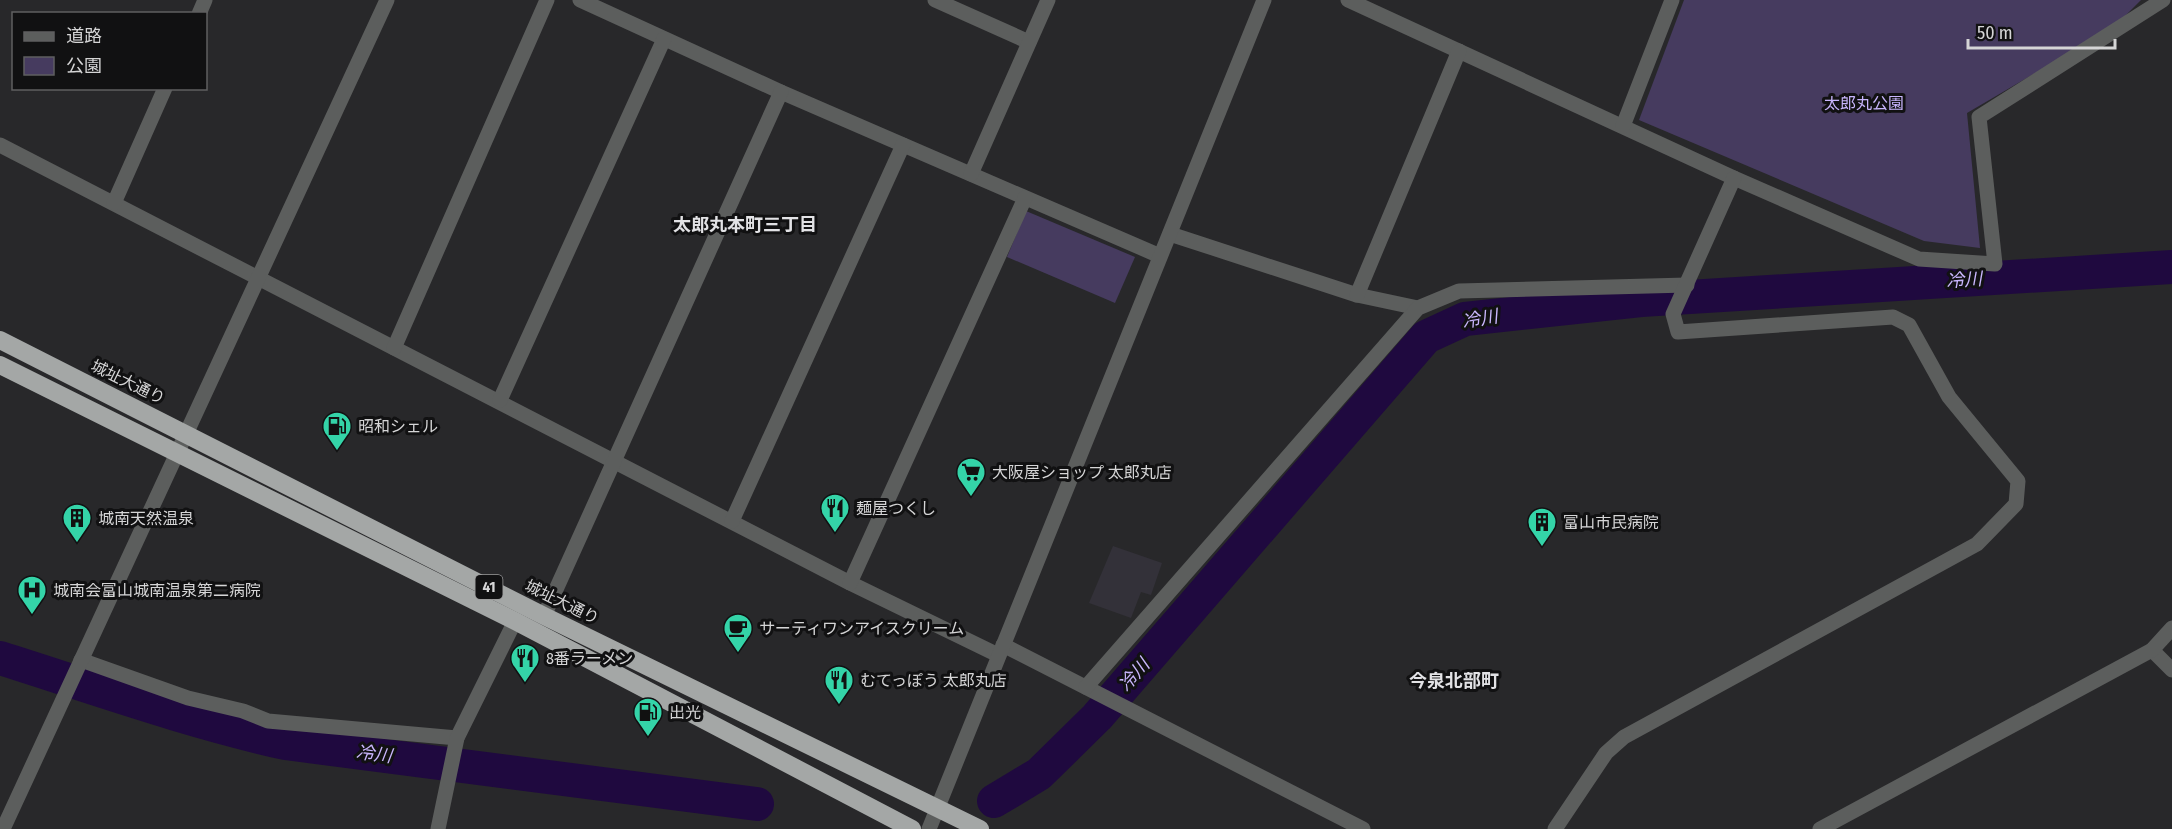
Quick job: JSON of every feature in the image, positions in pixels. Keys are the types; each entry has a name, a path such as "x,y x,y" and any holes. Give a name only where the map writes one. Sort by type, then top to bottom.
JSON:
{"highway":[{"name":"城址大通り","path":"0,340 544,616 980,829"},
{"name":"41","path":"0,365 515,621 912,829"}],"street":[{"path":"3,829 387,0"},
{"path":"394,348 547,0"},
{"path":"580,0 781,92 1161,256"},
{"path":"935,0 1029,42"},
{"path":"970,174 1048,0"},
{"path":"928,829 1264,0"},
{"path":"1348,0 1734,178 1919,259 1995,264 1979,117 2163,0"},
{"path":"1623,126 1672,0"},
{"path":"500,400 664,39"},
{"path":"1357,295 1459,51"},
{"path":"114,203 164,90"},
{"path":"544,616 781,92"},
{"path":"0,145 394,348 500,400 850,583 1086,687 1363,829"},
{"path":"732,521 903,145"},
{"path":"1555,829 1606,753 1623,737 1977,544 2016,504 2018,481 1949,397 1909,325 1893,317 1678,332 1673,315 1734,178"},
{"path":"850,583 1025,198"},
{"path":"1170,234 1357,295 1418,308"},
{"path":"1086,687 1418,308 1459,291 1687,285"},
{"path":"438,829 458,738 515,621"},
{"path":"1820,829 2152,650 2172,628"},
{"path":"2152,650 2172,670"},
{"path":"79,666 98,668 188,698 243,711 268,721 458,738"}],"shaded area":[{"path":"1113,546 1162,563 1151,595 1141,592 1131,618 1089,603"}],"green space":[{"name":"太郎丸公園","path":"1684,0 2141,0 2114,27 1967,113 1980,248 1924,241 1639,120"},
{"path":"1026,211 1135,257 1115,303 1007,257"}],"waterway":[{"name":"冷川","path":"994,801 1039,774 1097,717 1426,337 1465,319 1641,300 2172,267"},
{"name":"冷川","path":"0,658 177,714 285,743 757,804"}],"place":[{"name":"昭和シェル","path":"337,452"},
{"name":"大阪屋ショップ 太郎丸店","path":"971,498"},
{"name":"麺屋つくし","path":"835,534"},
{"name":"城南天然温泉","path":"77,544"},
{"name":"富山市民病院","path":"1542,548"},
{"name":"城南会富山城南温泉第二病院","path":"32,616"},
{"name":"サーティワンアイスクリーム","path":"738,654"},
{"name":"8番ラーメン","path":"525,684"},
{"name":"むてっぽう 太郎丸店","path":"839,706"},
{"name":"出光","path":"648,738"}],"district":[{"name":"太郎丸本町三丁目","path":"745,225"},
{"name":"今泉北部町","path":"1454,681"}]}
